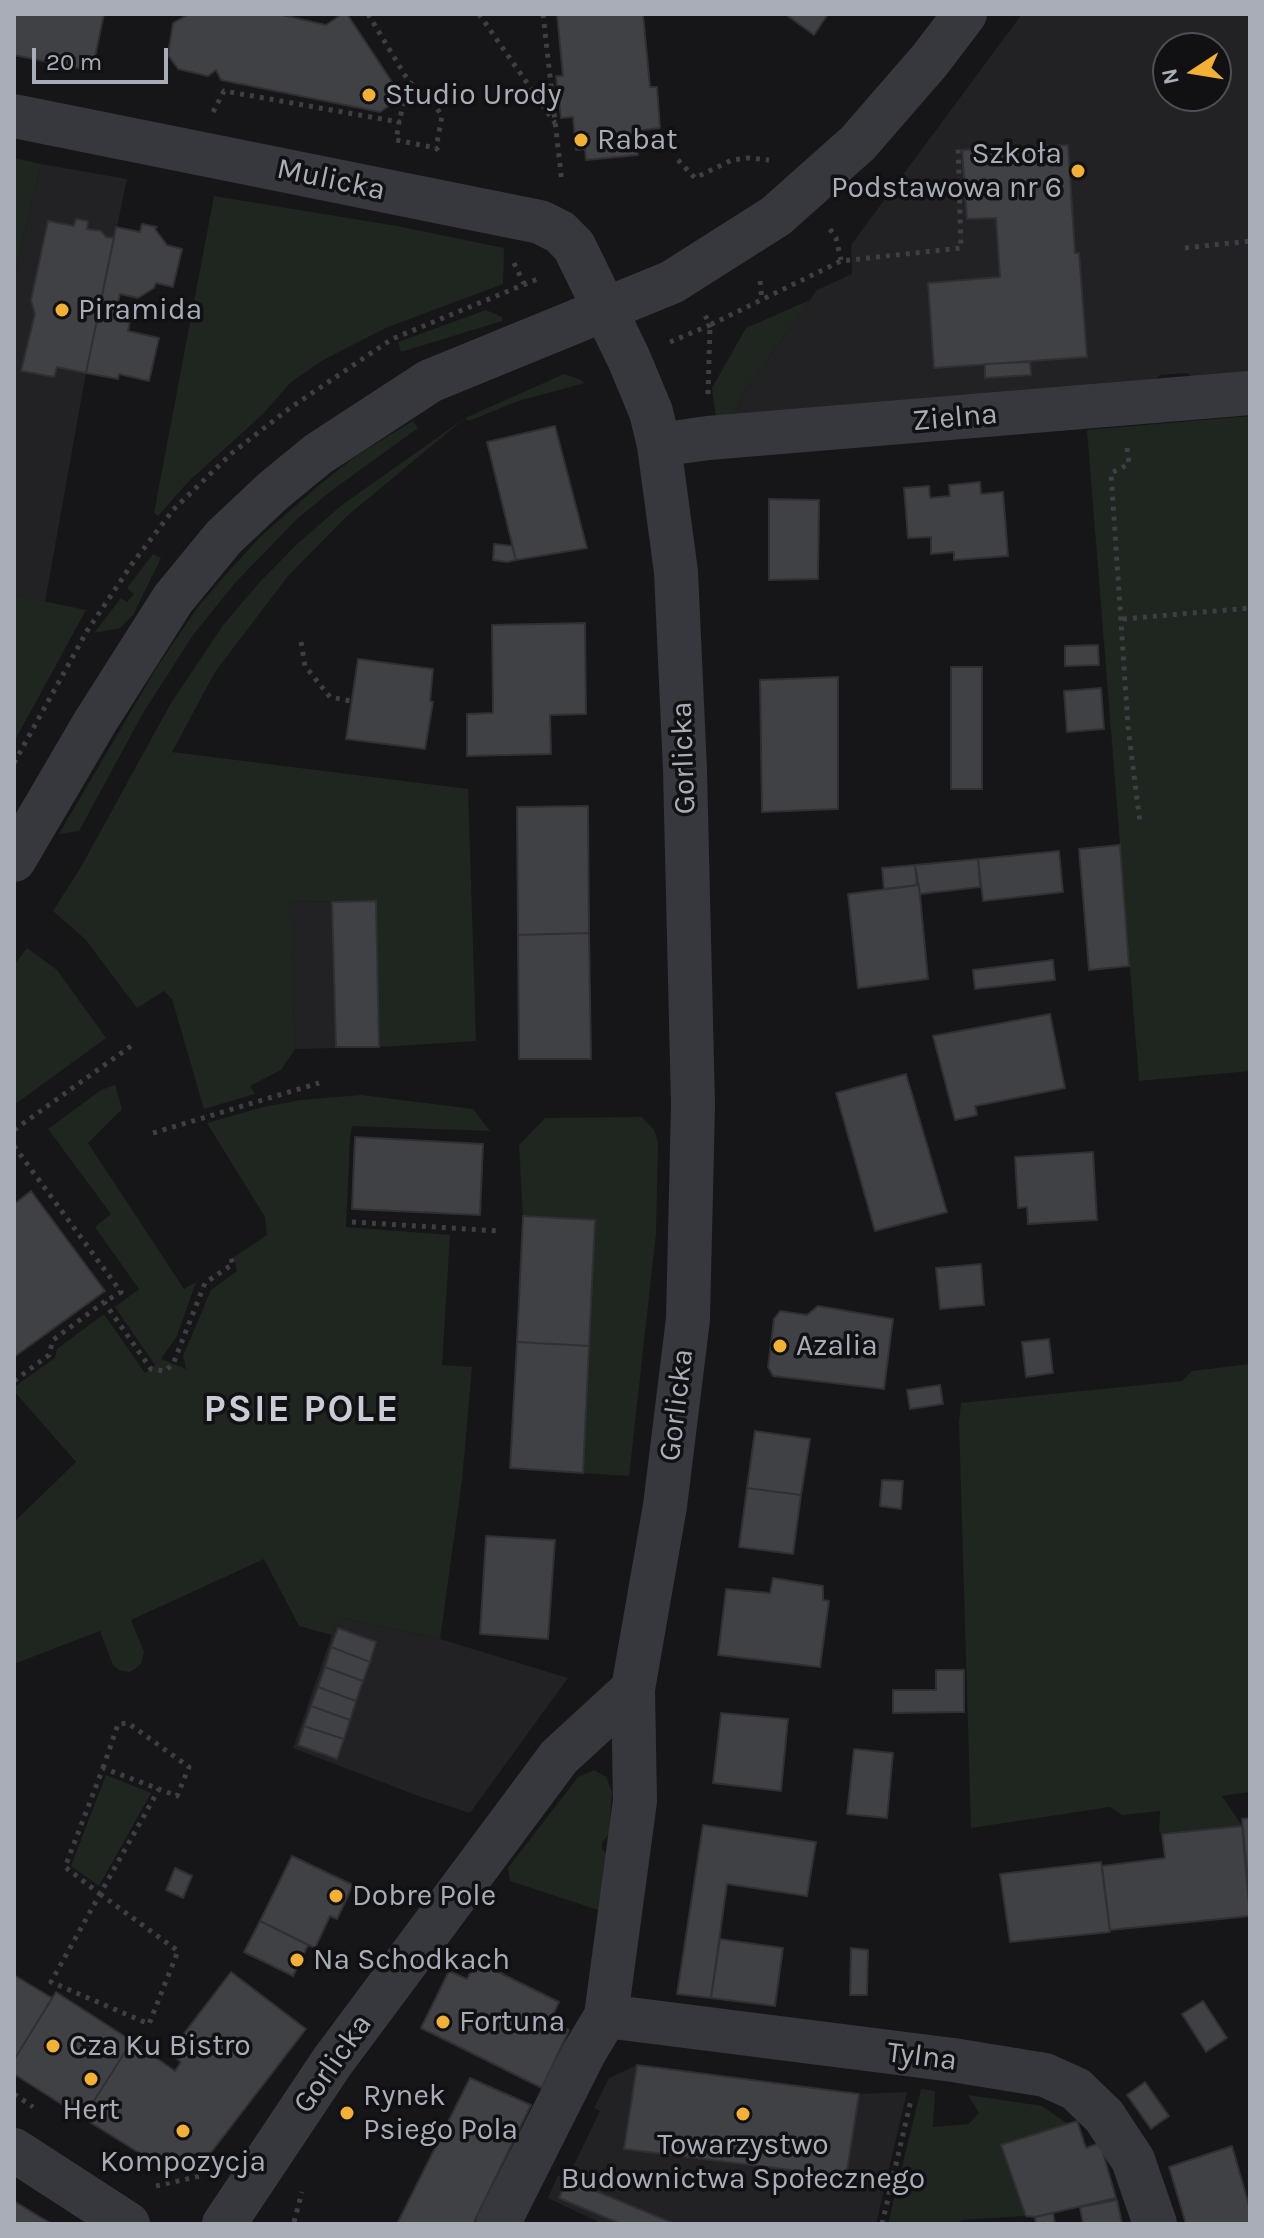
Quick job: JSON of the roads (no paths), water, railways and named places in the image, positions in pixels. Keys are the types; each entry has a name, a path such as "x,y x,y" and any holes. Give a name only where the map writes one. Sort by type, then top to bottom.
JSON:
{"street":[{"path":"14,860 95,722 173,599 224,537 273,491 318,454 430,381 672,282 776,216 858,143 930,60 965,14"},
{"name":"Mulicka","path":"14,116 540,222 560,232 574,246 605,308"},
{"name":"Gorlicka","path":"498,2224 584,2053 606,2016 635,1801 633,1689 665,1506 688,1319 693,1105 676,572 659,445 646,399 605,308"},
{"name":"Zielna","path":"659,445 708,438 1250,393"},
{"name":"Gorlicka","path":"224,2224 332,2062 559,1757 633,1689"},
{"name":"Tylna","path":"606,2016 1045,2075 1076,2089 1104,2116 1133,2160 1155,2224"},
{"path":"14,2150 128,2224"}],"place":[{"name":"Studio Urody","path":"369,95"},
{"name":"Rabat","path":"581,140"},
{"name":"Szkoła Podstawowa nr 6","path":"1078,171"},
{"name":"Piramida","path":"62,310"},
{"name":"Azalia","path":"780,1346"},
{"name":"Dobre Pole","path":"336,1896"},
{"name":"Na Schodkach","path":"297,1960"},
{"name":"Fortuna","path":"443,2022"},
{"name":"Cza Ku Bistro","path":"53,2046"},
{"name":"Hert","path":"91,2079"},
{"name":"Rynek Psiego Pola","path":"347,2113"},
{"name":"Towarzystwo Budownictwa Społecznego","path":"743,2114"},
{"name":"Kompozycja","path":"183,2131"}],"district":[{"name":"PSIE POLE","path":"302,1410"}]}
